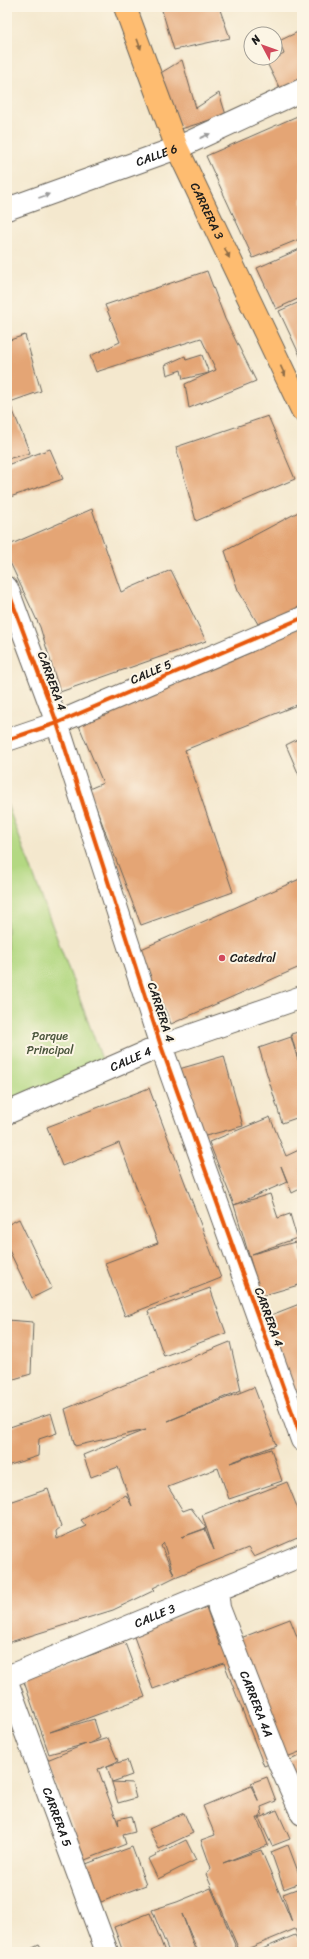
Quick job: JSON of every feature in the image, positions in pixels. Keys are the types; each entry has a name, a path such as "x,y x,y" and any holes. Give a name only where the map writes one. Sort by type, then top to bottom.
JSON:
{"main road":[{"name":"CARRERA 3","path":"125,7 177,148 302,410"}],"street":[{"name":"CALLE 6","path":"7,209 177,148 302,90"},
{"name":"CARRERA 4","path":"7,588 57,723 161,1046 302,1440"},
{"name":"CALLE 5","path":"7,740 57,723 302,618"},
{"name":"CALLE 4","path":"7,1113 161,1046 302,997"},
{"name":"CALLE 3","path":"7,1677 302,1555"},
{"name":"CARRERA 4A","path":"217,1590 222,1616 280,1765 302,1814"},
{"name":"CARRERA 5","path":"7,1682 108,1952"}],"green space":[{"name":"Parque Principal","path":"7,804 105,1067 7,1108"}],"building":[{"path":"161,7 219,7 230,38 174,50"},
{"path":"302,30 302,84 282,93 268,66 283,66 283,39"},
{"path":"182,60 196,108 219,93 226,115 181,129 159,74"},
{"path":"302,114 302,238 253,258 206,156"},
{"path":"302,248 302,297 276,309 257,268"},
{"path":"207,271 225,319 256,381 189,408 185,384 216,370 201,338 96,372 90,356 120,342 105,305"},
{"path":"302,301 302,360 279,311"},
{"path":"25,335 41,391 7,403 7,341"},
{"path":"202,355 209,373 183,379 181,370 167,375 165,365 185,356 186,360"},
{"path":"11,406 30,453 7,459 7,408"},
{"path":"268,416 295,479 196,521 176,447"},
{"path":"50,449 63,479 7,498 7,465"},
{"path":"92,509 121,592 171,570 206,641 60,692 40,627 7,556 7,546"},
{"path":"302,510 302,608 258,624 238,590 225,551"},
{"path":"302,626 302,703 185,750 233,892 141,925 89,789 103,783 77,721"},
{"path":"302,737 302,782 286,745"},
{"name":"Catedral","path":"302,878 302,966 171,1024 139,950"},
{"path":"302,1031 302,1116 282,1123 259,1048 291,1037 298,1060 291,1034"},
{"path":"224,1056 243,1126 198,1138 179,1069"},
{"path":"149,1088 221,1278 125,1316 105,1263 158,1243 119,1143 62,1166 47,1127"},
{"path":"270,1117 286,1156 301,1149 302,1188 292,1193 281,1166 287,1182 234,1205 209,1142"},
{"path":"270,1194 278,1218 290,1214 297,1238 252,1254 295,1242 302,1264 302,1284 261,1296 234,1205"},
{"path":"19,1219 52,1288 32,1298 7,1246 7,1225"},
{"path":"302,1235 302,1252 297,1238"},
{"path":"210,1288 226,1333 164,1356 148,1311"},
{"path":"302,1303 302,1389 294,1393 266,1317"},
{"path":"7,1320 33,1322 31,1374 7,1381"},
{"path":"230,1342 241,1390 168,1421 254,1387 276,1445 230,1463 271,1449 282,1481 229,1499 218,1468 168,1487 183,1511 191,1508 206,1528 182,1537 205,1529 214,1550 202,1515 287,1482 302,1519 302,1536 254,1557 248,1548 175,1577 153,1588 155,1590 113,1610 7,1643 7,1503 48,1489 61,1527 56,1531 57,1539 86,1526 81,1520 126,1495 132,1506 118,1467 91,1477 83,1455 145,1430 75,1446 65,1409","holes":["164,1543 174,1575 161,1546"]},
{"path":"51,1413 57,1433 39,1439 38,1456 7,1466 7,1428"},
{"path":"206,1607 220,1646 290,1619 302,1649 302,1751 264,1766 224,1663 153,1689 133,1634"},
{"path":"125,1643 145,1697 50,1732 94,1719 100,1738 88,1744 108,1738 118,1761 98,1769 119,1826 118,1819 131,1816 135,1832 123,1835 126,1844 85,1860 47,1760 86,1744 49,1754 23,1679"},
{"path":"301,1755 302,1757 302,1814 280,1765"},
{"path":"127,1760 132,1775 112,1782 132,1783 136,1798 118,1803 107,1766"},
{"path":"267,1777 276,1801 261,1807 262,1814 259,1818 257,1818 268,1845 223,1863 261,1850 292,1922 283,1894 302,1887 302,1947 295,1929 240,1952 206,1874 211,1868 201,1840 215,1835 203,1806 251,1786 259,1802 251,1783"},
{"path":"277,1810 290,1839 272,1846 259,1818"},
{"path":"184,1813 193,1833 159,1849 149,1829"},
{"path":"186,1840 196,1860 158,1879 148,1859"},
{"path":"288,1845 302,1882 284,1889 271,1852"},
{"path":"132,1847 146,1885 101,1902 86,1864"},
{"path":"211,1888 238,1952 198,1952 182,1914 196,1952 169,1952 152,1910 177,1902"},
{"path":"150,1913 165,1952 123,1952 114,1927"},
{"path":"295,1935 302,1948 302,1952 261,1952 260,1950"},
{"path":"39,1945 43,1952 24,1952"}],"cycle path":[{"path":"7,588 57,723 161,1046 302,1440"},
{"path":"7,740 57,723 302,618"}],"place":[{"name":"Catedral","path":"222,958"}]}
